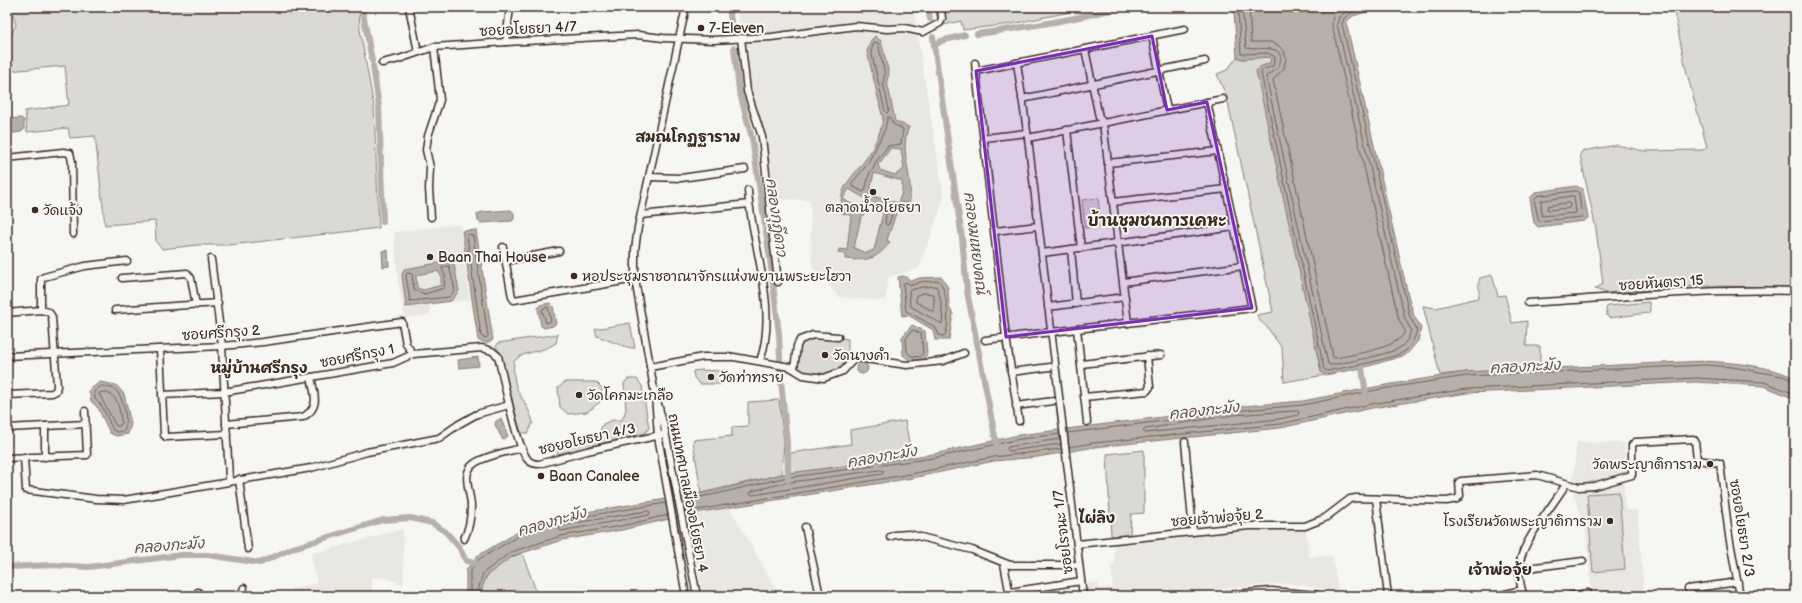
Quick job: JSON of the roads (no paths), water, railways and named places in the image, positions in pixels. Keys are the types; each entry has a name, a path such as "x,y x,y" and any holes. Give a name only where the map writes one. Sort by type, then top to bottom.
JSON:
{"main road":[{"path":"1224,596 1271,592 1317,596"}],"street":[{"path":"409,7 418,52"},
{"path":"506,42 510,7"},
{"name":"ถนนเทศบาลเมืองอโยธยา 4","path":"686,7 641,214 635,250 635,279 655,395 665,434 697,596"},
{"name":"ซอยอโยธยา 4/7","path":"382,63 434,47 506,42 638,35 678,39 771,37 856,26 887,29 904,28 923,32 936,26 942,19 941,7"},
{"path":"976,71 1186,29"},
{"path":"1152,36 1167,110"},
{"path":"741,38 746,91 762,137 778,282"},
{"path":"431,217 429,189 430,167 426,150 428,136 440,100 434,47"},
{"path":"1085,49 1099,117 1103,123 1128,323"},
{"path":"1022,99 1205,61"},
{"path":"975,62 1006,337 1019,421"},
{"name":"ซอยโรจนะ 1/7","path":"1017,63 1028,135 1083,596"},
{"path":"984,138 1028,135 1067,130 1223,99"},
{"path":"985,340 1252,308 1207,102"},
{"path":"1067,130 1081,248"},
{"path":"1108,163 1218,151"},
{"path":"7,158 63,152 70,153 73,234"},
{"path":"649,177 681,178 745,169"},
{"path":"1113,202 1226,189"},
{"path":"748,190 749,204 760,264 767,327 762,361"},
{"path":"641,214 749,204"},
{"path":"995,231 1038,226"},
{"path":"1042,253 1234,227"},
{"path":"503,247 512,298 517,300 635,279"},
{"path":"1070,249 1076,304"},
{"path":"506,261 559,251"},
{"path":"211,259 218,303 222,346 229,478"},
{"path":"41,310 41,280 44,277 85,266 127,261"},
{"path":"1123,282 1243,266"},
{"path":"122,278 187,274 191,278 196,305"},
{"name":"ซอยหันตรา 15","path":"1528,303 1626,298 1665,292 1752,290 1795,291"},
{"path":"1048,307 1125,297"},
{"path":"115,310 218,303"},
{"path":"7,313 47,310 52,317 56,391 52,393 7,395"},
{"name":"ซอยศรีกรุง 2","path":"7,356 222,346 263,342 402,322 406,344 413,354"},
{"path":"1077,329 1087,422"},
{"path":"792,368 797,346 800,340 813,335 838,337"},
{"name":"ซอยอโยธยา 4/3","path":"413,354 482,348 492,351 498,356 509,405 522,448 528,459 533,463 539,464 587,450 665,434"},
{"path":"160,349 162,433 166,437 226,434"},
{"name":"ซอยศรีกรุง 1","path":"162,395 224,392 393,363 413,354"},
{"path":"650,367 703,357 734,357 762,361 792,368 803,375 824,378 844,371 854,359 858,358 907,364 943,361 964,354"},
{"path":"1081,364 1161,355"},
{"path":"1084,397 1147,390 1150,386 1147,356"},
{"path":"1011,372 1050,367"},
{"path":"226,424 303,417 312,413 316,403 311,377"},
{"name":"ถนนเทศบาลเมืองอโยธยา 4","path":"655,395 658,436 686,596"},
{"path":"1016,406 1053,401"},
{"path":"24,457 26,490 96,500 124,500 311,468 366,452 439,438 477,414 509,405"},
{"path":"7,458 87,455 85,411"},
{"path":"7,428 86,424"},
{"path":"45,426 46,457"},
{"name":"ซอยอโยธยา 2/3","path":"1566,484 1579,487 1594,486 1632,475 1632,445 1635,442 1695,439 1697,460 1720,463 1728,536 1740,596"},
{"path":"1185,442 1193,532"},
{"path":"464,539 471,516 471,504 467,481 469,469 475,463 484,459 522,448"},
{"name":"ซอยเจ้าพ่อจุ้ย 2","path":"1077,544 1249,526 1305,526 1325,518 1350,500 1454,500 1460,496 1460,481 1537,475 1566,484"},
{"path":"239,480 248,549"},
{"path":"1497,596 1522,593 1519,569 1522,556 1534,532 1566,484"},
{"path":"1376,499 1388,596"},
{"path":"805,527 820,596"},
{"path":"890,537 894,535 909,534 972,550 1004,564 1036,566 1079,565"},
{"path":"1519,569 1583,561"},
{"path":"1004,564 1010,594 1081,581"},
{"path":"1688,589 1738,582"},
{"path":"240,596 244,588"},
{"path":"1570,596 1588,593"}],"water":[{"path":"1231,7 1370,7 1370,11 1353,16 1346,22 1408,295 1414,316 1421,328 1418,341 1406,355 1362,368 1325,375 1321,372 1256,71 1260,67 1270,63 1271,58 1242,59 1237,57 1234,11"},
{"path":"875,36 881,41 889,74 887,81 895,121 909,127 905,146 910,185 909,204 900,202 887,240 890,242 881,253 871,258 859,260 845,259 845,254 838,253 839,249 847,250 851,215 842,213 841,205 843,191 872,149 883,119 867,51 871,40","holes":["891,148 901,149 904,169 895,175 880,170 878,165","874,173 902,181 902,192 898,203 869,195","849,189 866,199 860,209 843,199","876,204 884,209 874,250 866,253 854,248 861,217"]},
{"path":"21,118 24,120 24,130 21,132 7,134 7,119"},
{"path":"1576,186 1583,189 1588,218 1584,221 1538,227 1534,223 1530,198 1536,192"},
{"path":"511,210 514,213 514,219 512,221 481,223 478,221 477,214 482,212"},
{"path":"476,230 493,340 486,343 478,340 462,231"},
{"path":"388,250 389,266 383,267 382,251"},
{"path":"450,261 454,264 459,291 451,301 406,307 402,275 404,269","holes":["438,271 441,276 441,285 424,290 417,288 416,275"]},
{"path":"904,276 912,281 919,278 942,277 948,288 949,307 953,314 949,340 935,340 933,330 908,315 902,316 898,277"},
{"path":"550,303 553,306 556,323 553,326 544,328 541,326 538,308 540,305"},
{"path":"912,325 925,331 927,354 923,361 909,360 903,355 902,337"},
{"path":"478,357 479,366 459,368 458,360"},
{"path":"1705,361 1763,367 1795,378 1795,399 1764,386 1696,382 1467,393 1372,408 1280,428 1095,447 1038,457 994,461 912,478 695,513 622,530 562,540 513,556 486,576 481,592 482,596 466,596 466,570 477,556 520,531 568,515 715,491 782,474 934,454 1019,435 1232,407 1303,401 1380,386 1466,372"},
{"path":"864,362 867,363 867,373 860,374 857,373 856,366 857,363"},
{"path":"100,382 116,385 124,394 131,424 128,434 116,436 110,433 98,408 91,401 89,390"},
{"path":"501,419 508,436 503,440 495,425 496,421"}],"waterway":[{"path":"362,7 372,61"},
{"name":"คลองกุฎีดาว","path":"729,7 733,36"},
{"name":"คลองมเหยงคณ์","path":"928,7 930,19"},
{"path":"977,34 1031,26 1121,7"},
{"path":"934,46 941,41 965,35"},
{"name":"คลองมเหยงคณ์","path":"933,37 962,238 967,291 997,447"},
{"name":"คลองกุฎีดาว","path":"734,48 739,90 752,138 770,259 779,334 781,380 787,443 788,480"},
{"path":"373,66 379,107 383,222"},
{"path":"1362,368 1366,395"},
{"name":"คลองกะมัง","path":"7,567 53,565 89,567 181,555 208,555 260,563 293,548 383,520 410,518 432,523 446,532 459,547 466,561 478,564"}],"place":[{"name":"7-Eleven","path":"701,28"},
{"name":"ตลาดน้ำอโยธยา","path":"873,192"},
{"name":"วัดแจ้ง","path":"35,210"},
{"name":"Baan Thai House","path":"430,257"},
{"name":"หอประชุมราชอาณาจักรแห่งพยานพระยะโฮวา","path":"574,276"},
{"name":"วัดนางคำ","path":"825,355"},
{"name":"วัดท่าทราย","path":"711,377"},
{"name":"วัดโคกมะเกลือ","path":"579,395"},
{"name":"วัดพระญาติการาม","path":"1710,464"},
{"name":"Baan Canalee","path":"541,476"},
{"name":"โรงเรียนวัดพระญาติการาม","path":"1610,521"}],"district":[{"name":"สมณโกฏฐาราม","path":"688,137"},
{"name":"บ้านชุมชนการเคหะ","path":"1157,221"},
{"name":"หมู่บ้านศรีกรุง","path":"259,368"},
{"name":"ไผ่ลิง","path":"1097,518"},
{"name":"เจ้าพ่อจุ้ย","path":"1500,570"}]}
